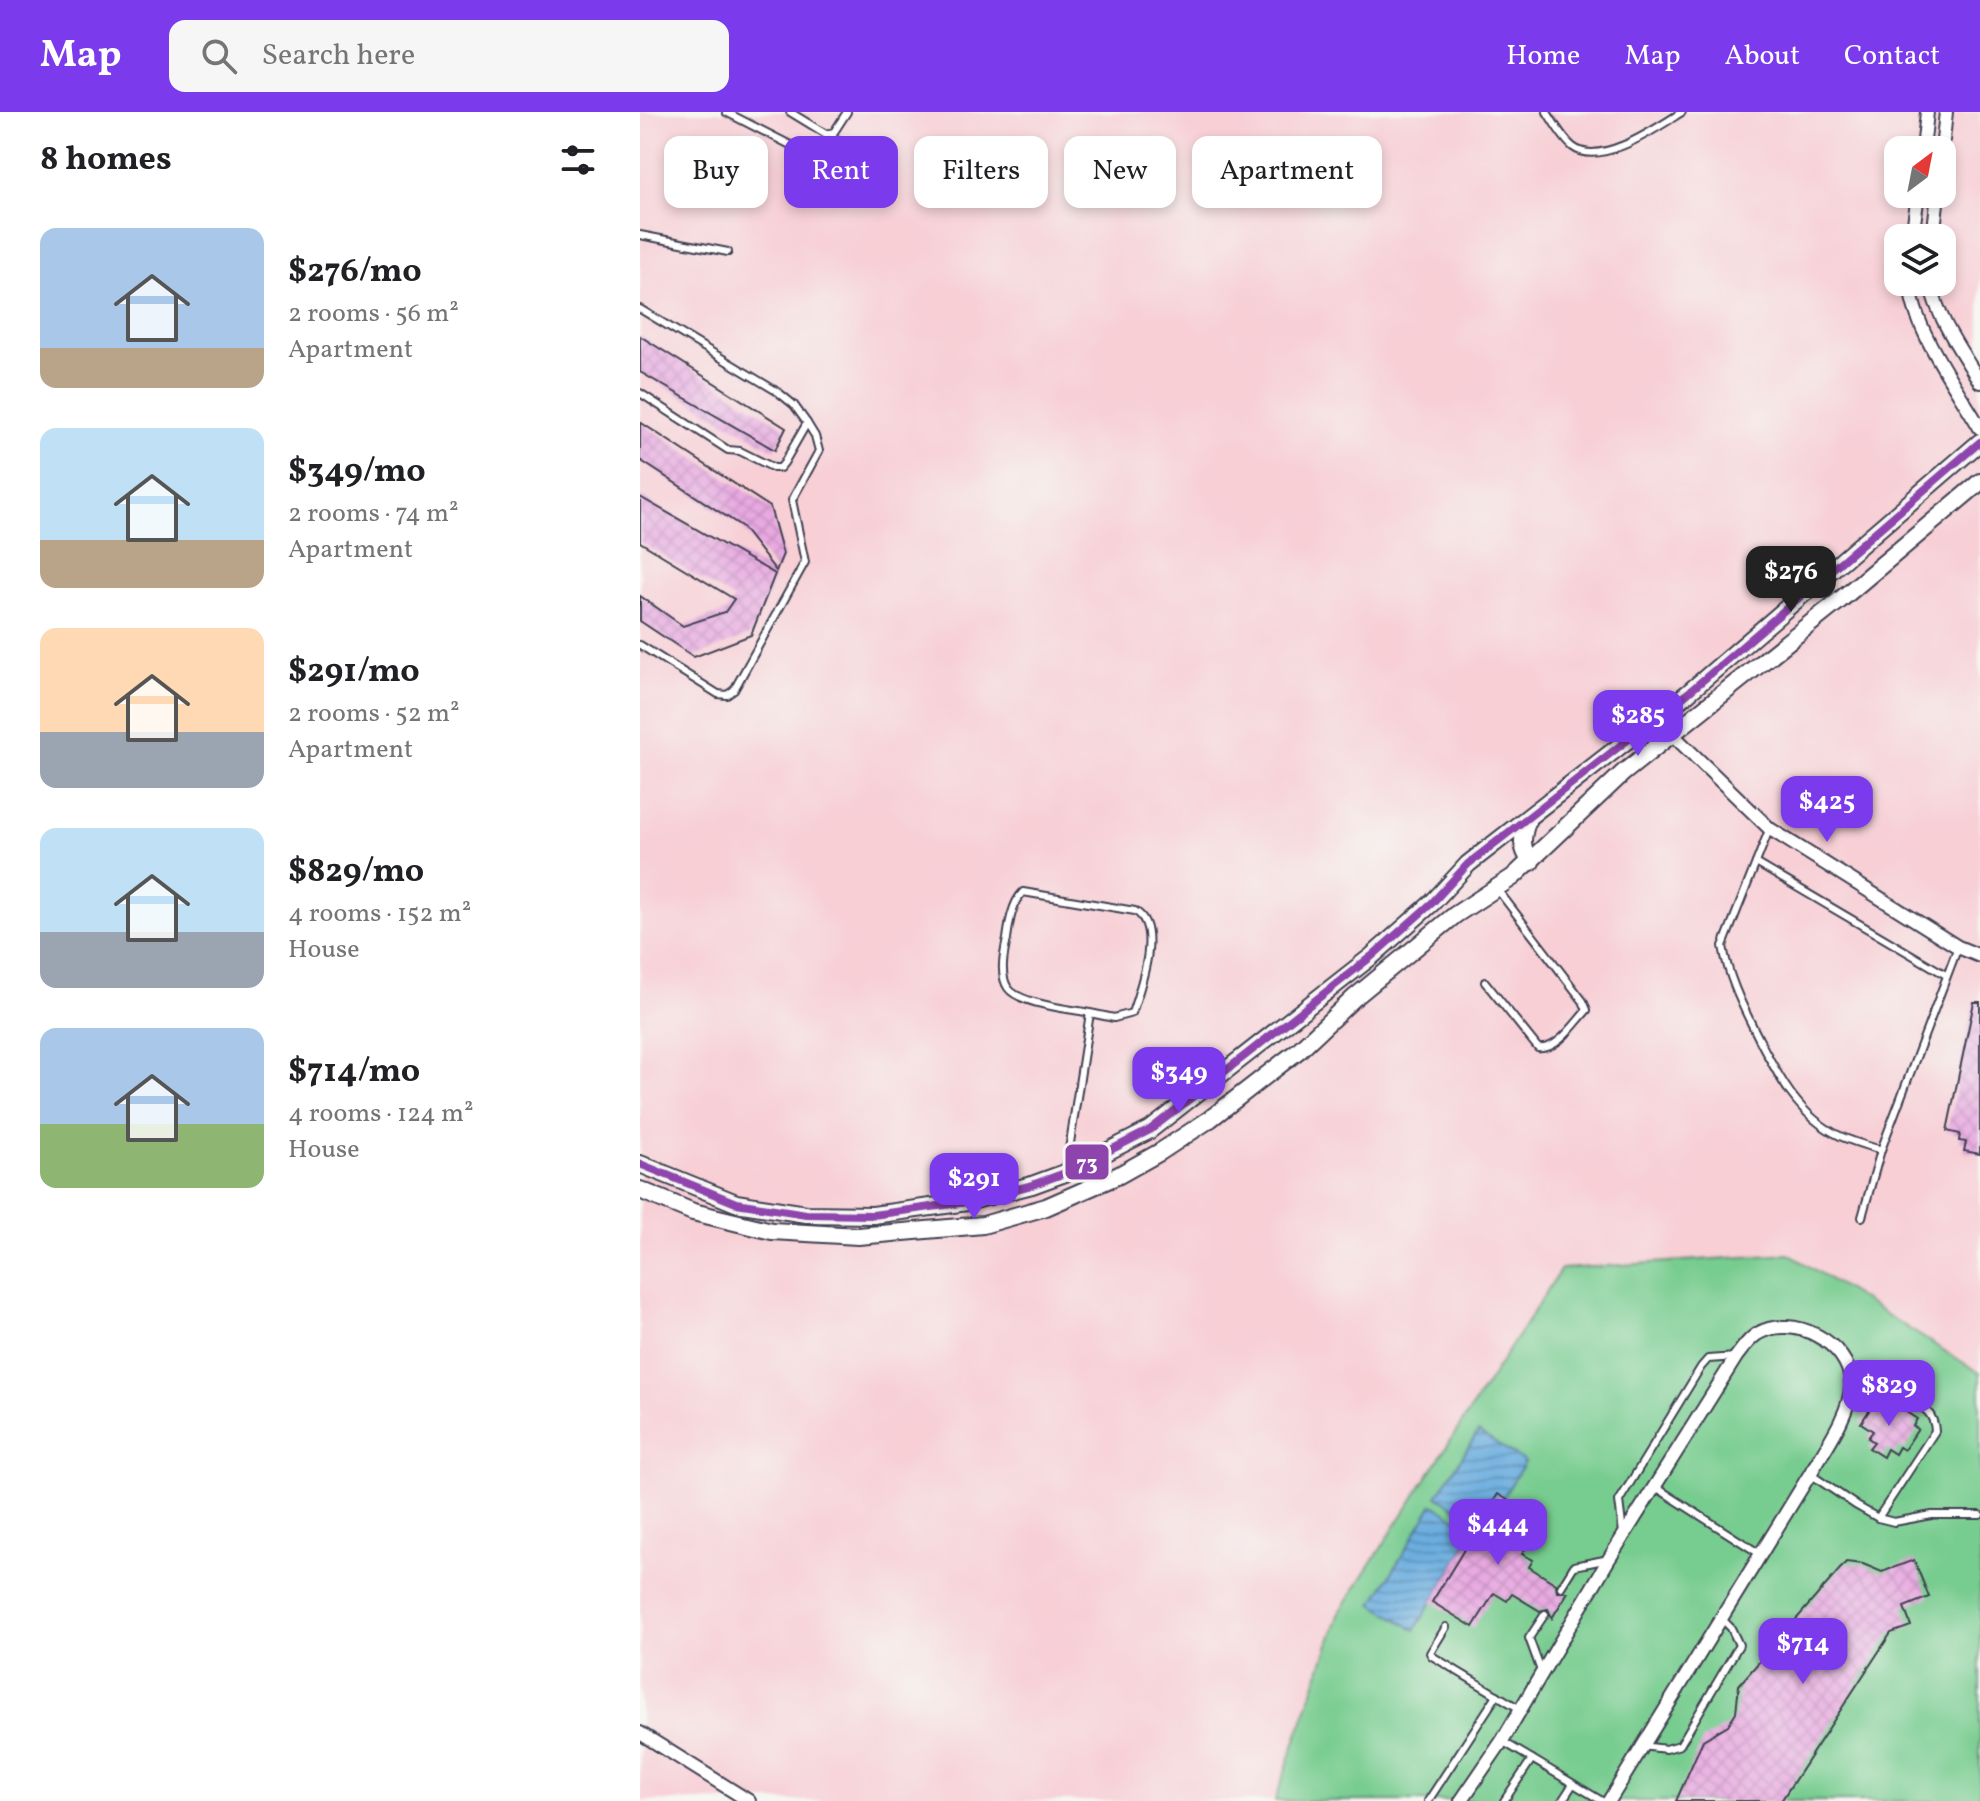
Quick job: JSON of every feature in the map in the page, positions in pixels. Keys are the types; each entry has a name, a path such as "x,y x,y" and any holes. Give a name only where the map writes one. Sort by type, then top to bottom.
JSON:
{"street":[{"path":"1924,136 1927,112"},
{"path":"1943,136 1946,112"},
{"path":"1913,296 1925,333 1980,428"},
{"path":"1933,296 1949,330 1980,382"},
{"path":"640,1164 736,1203 806,1214 873,1215 967,1202 1032,1185 1065,1173 1150,1130 1372,956 1432,903 1468,864 1688,693 1980,442"},
{"path":"640,1190 693,1212 772,1231 858,1236 983,1225 1046,1207 1119,1175 1210,1119 1299,1050 1354,998 1455,915 1497,889 1531,862 1623,773 1840,600 1980,482"},
{"path":"1673,735 1770,829 1958,947 1980,956"},
{"path":"1527,821 1521,841 1531,862"},
{"path":"1461,1801 1502,1741 1623,1536 1736,1357 1758,1333 1786,1327 1808,1331 1835,1347 1847,1366 1851,1395 1825,1449 1609,1801"},
{"path":"640,1733 749,1801"}],"lane":[{"path":"726,112 812,156 822,158 836,152 839,142 830,133 821,132 790,112"},
{"path":"830,133 847,112"},
{"path":"1547,112 1573,147 1594,155 1632,140 1682,112"},
{"path":"640,235 728,252"},
{"path":"640,309 778,392 794,405 807,423 819,451 792,500 805,562 734,690 727,695 718,694 640,645"},
{"path":"640,393 728,450 740,451 774,468 780,468 784,463 807,423"},
{"path":"1770,829 1723,946 1740,1001 1768,1061 1803,1109 1839,1136 1881,1150"},
{"path":"1756,863 1946,975"},
{"path":"1485,982 1542,1049 1555,1044 1587,1010 1587,1005 1497,889"},
{"path":"1023,892 1135,911 1146,921 1149,929 1145,967 1132,1013 1114,1018 1090,1013 1018,997 1008,989 1003,969 1006,941 1010,920 1023,892"},
{"path":"1862,1217 1881,1150 1958,947"},
{"path":"1065,1173 1090,1013"},
{"path":"1623,1536 1619,1501 1701,1367 1708,1359 1736,1357"},
{"path":"1878,1518 1935,1431 1934,1419 1928,1411 1903,1396"},
{"path":"1810,1474 1878,1518 1894,1522 1932,1515 1980,1515"},
{"path":"1654,1486 1760,1554"},
{"path":"1561,1587 1574,1566 1609,1559"},
{"path":"1541,1671 1529,1638 1545,1614"},
{"path":"1642,1746 1666,1749 1680,1745 1739,1645 1731,1628 1721,1618"},
{"path":"1446,1627 1430,1653 1520,1709"},
{"path":"1428,1801 1497,1695"},
{"path":"1502,1741 1602,1801"},
{"path":"1504,1801 1532,1759"},
{"path":"1562,1801 1573,1784"}],"shaded area":[{"path":"640,112 1980,112 1980,1801 640,1801"}],"green space":[{"path":"1789,1254 1980,1373 1980,1801 1275,1801 1340,1612 1561,1269"}],"water":[{"path":"1478,1432 1525,1462 1485,1526 1437,1496"},
{"path":"1433,1504 1475,1530 1415,1630 1373,1604"}],"building":[{"path":"640,336 786,428 775,450 640,372"},
{"path":"640,422 770,507 783,554 776,571 741,526 640,460"},
{"path":"640,497 775,574 751,635 694,657 640,621 640,596 683,626 725,612 734,599 640,542"},
{"path":"1974,1002 1980,1002 1980,1154 1964,1151 1966,1142 1959,1141 1960,1134 1947,1131"},
{"path":"1876,1400 1886,1406 1889,1401 1917,1419 1913,1426 1918,1429 1904,1450 1899,1447 1895,1454 1887,1449 1883,1457 1869,1448 1874,1442 1868,1438 1873,1431 1861,1423"},
{"path":"1498,1494 1542,1521 1522,1554 1533,1560 1529,1567 1556,1584 1557,1592 1568,1592 1552,1618 1548,1609 1540,1611 1512,1594 1507,1601 1494,1593 1473,1627 1432,1602"},
{"path":"1914,1560 1929,1597 1904,1607 1911,1626 1891,1633 1781,1801 1676,1801 1703,1740 1728,1725 1736,1712 1739,1685 1846,1562 1863,1564 1882,1572"}],"transit line":[{"name":"73","path":"640,1164 736,1203 806,1214 873,1215 967,1202 1032,1185 1065,1173 1150,1130 1372,956 1432,903 1468,864 1688,693 1980,442"}]}
